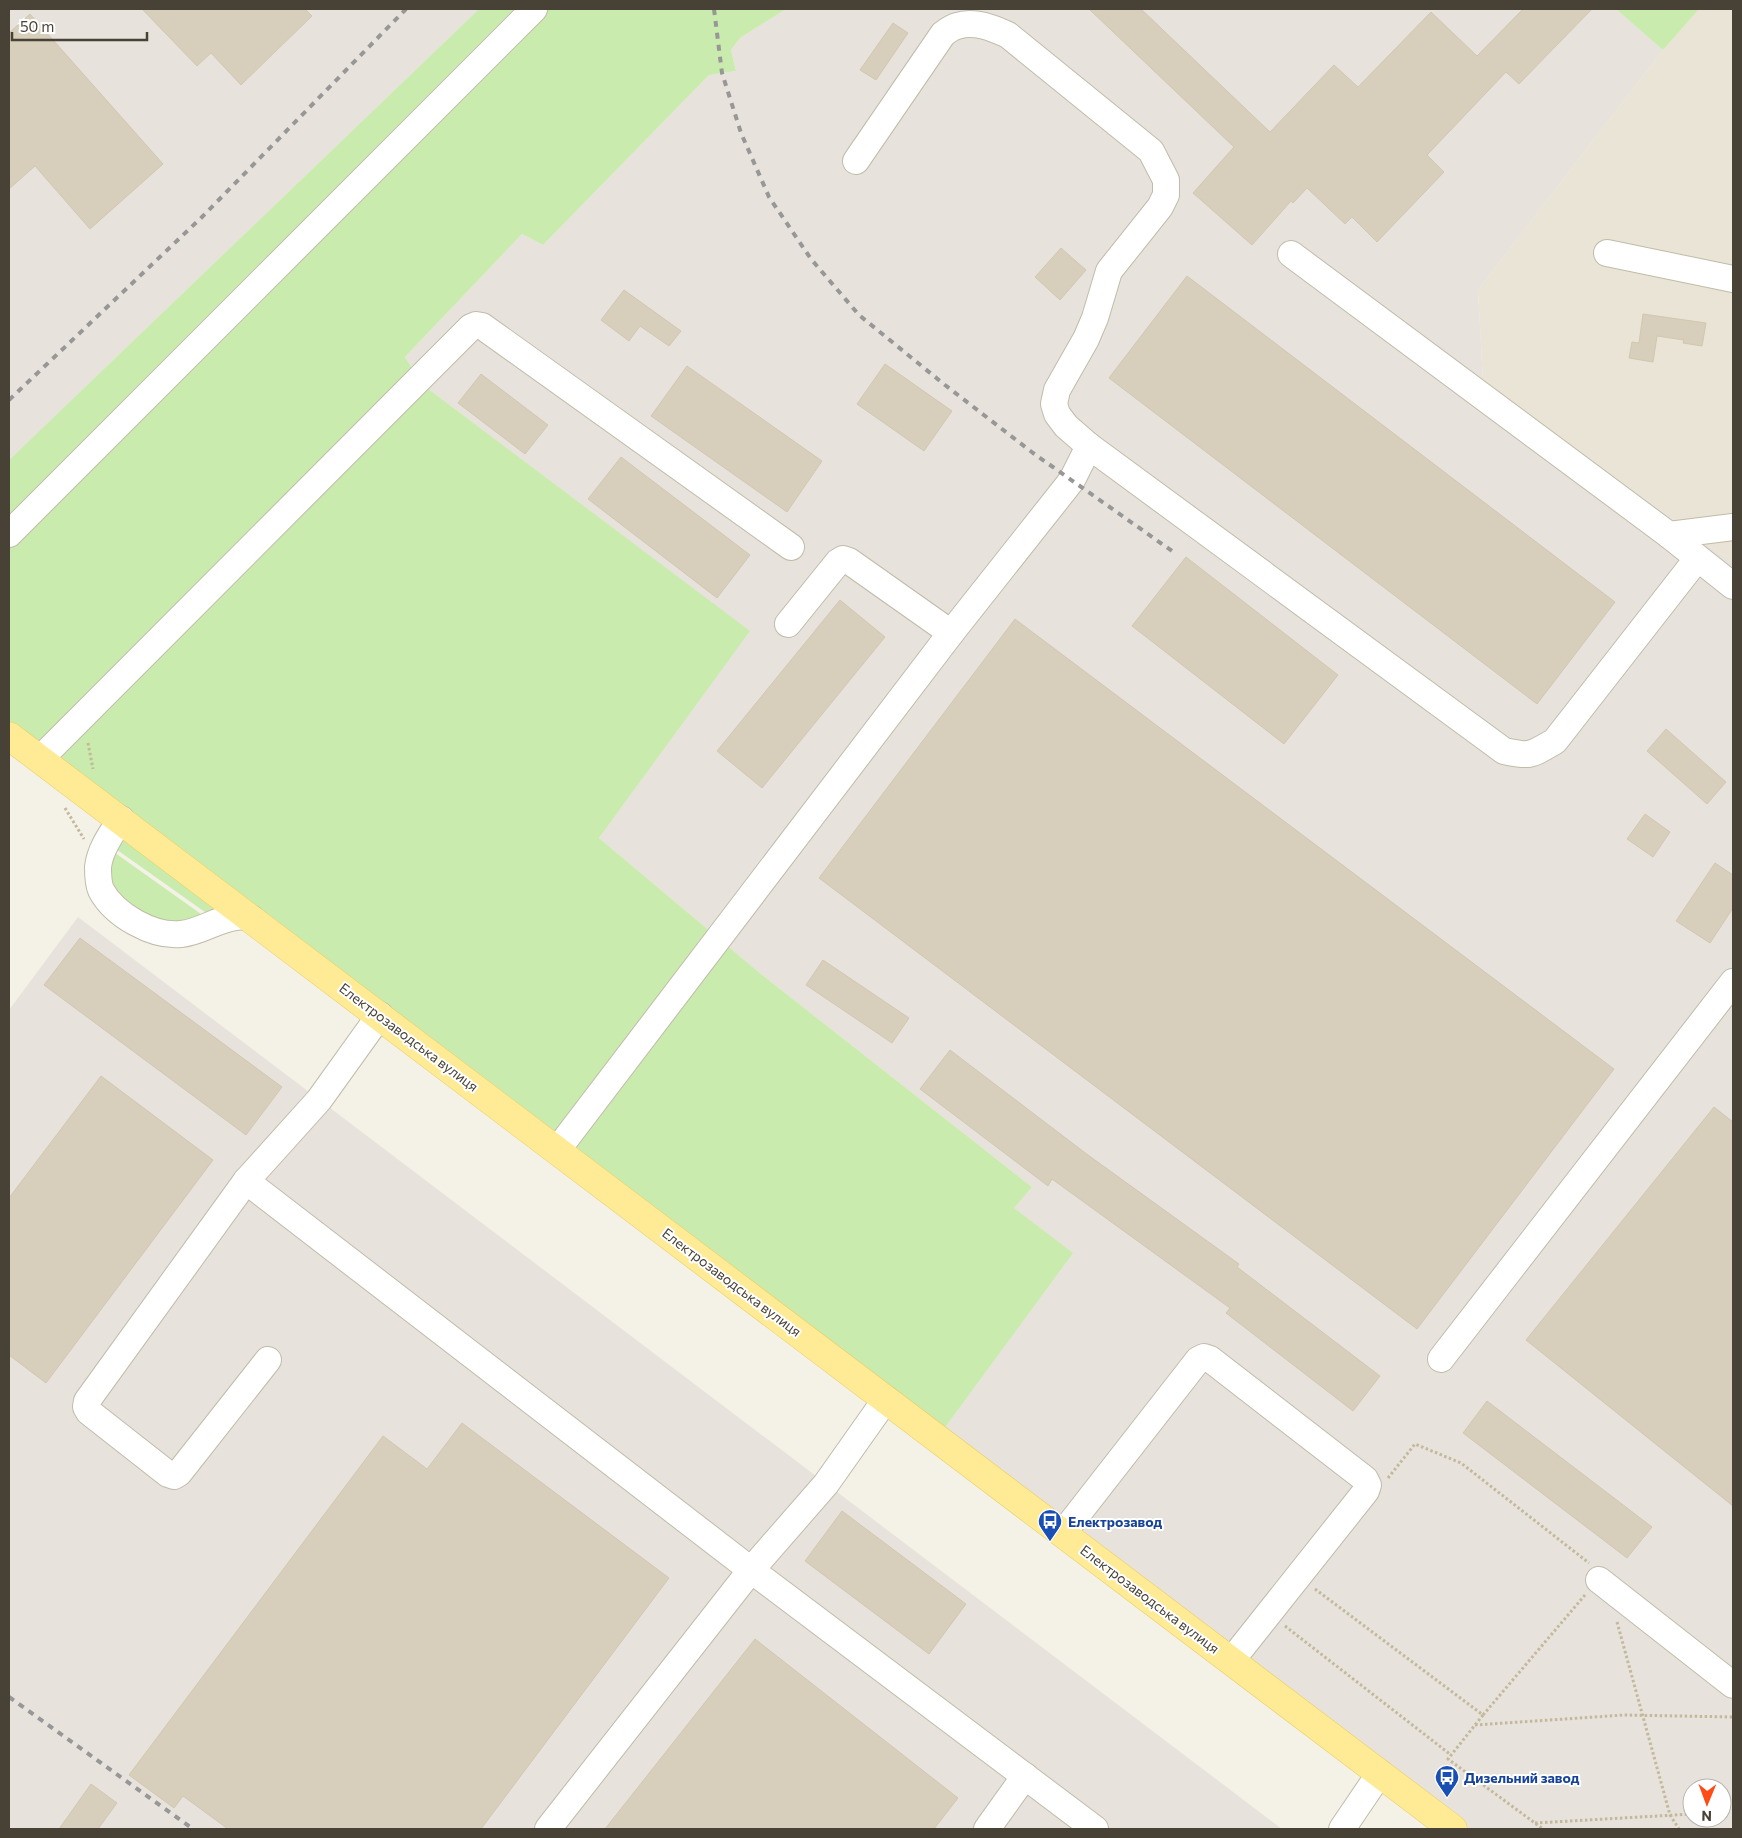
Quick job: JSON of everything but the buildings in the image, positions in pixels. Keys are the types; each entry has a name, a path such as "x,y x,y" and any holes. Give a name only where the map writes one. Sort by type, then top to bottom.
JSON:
{"main road":[{"name":"Електрозаводська вулиця","path":"9,736 558,1149 1454,1829"}],"street":[{"path":"9,534 534,9"},
{"path":"856,161 943,34 957,26 975,24 1008,34 1151,151 1166,180 1166,195 1160,207 1109,271 1095,318 1086,339 1057,390 1054,404 1057,414 1066,426 1089,446 1504,751 1524,756 1535,753 1555,741 1697,559"},
{"path":"1608,253 1733,279"},
{"path":"1291,254 1670,536 1733,586"},
{"path":"40,759 471,327 476,325 482,326 790,547"},
{"path":"558,1149 951,634 1072,480 1089,446"},
{"path":"1670,536 1733,527"},
{"path":"788,624 838,562 843,559 849,560 951,634"},
{"path":"121,819 105,846 100,859 98,878 100,888 109,901 123,914 153,930 172,934 194,931 237,916 251,918"},
{"path":"1440,1359 1733,982"},
{"path":"268,1360 179,1473 174,1476 168,1474 96,1418 86,1407 87,1401 246,1180 319,1100 380,1015"},
{"path":"246,1180 752,1570 1095,1829"},
{"path":"1063,1533 1198,1360 1204,1357 1210,1359 1365,1480 1368,1485 1366,1491 1231,1661"},
{"path":"548,1829 752,1570 826,1484 886,1399"},
{"path":"1603,1583 1733,1685"},
{"path":"1342,1829 1380,1773"},
{"path":"987,1829 1025,1776"}],"path":[{"path":"1385,1482 1415,1444 1461,1462 1604,1574 1603,1583 1643,1715 1670,1815 1679,1829"},
{"path":"1298,1576 1483,1715"},
{"path":"1542,1829 1448,1759 1483,1715 1603,1583"},
{"path":"1269,1614 1451,1755"},
{"path":"1475,1725 1643,1715 1733,1717"},
{"path":"1535,1823 1682,1814"}],"shaded area":[{"path":"9,9 479,9 9,460"},
{"path":"786,9 1616,9 1663,50 1478,290 1483,381 1733,563 1733,1829 1453,1829 938,1437 1072,1253 1013,1208 1032,1187 761,974 599,838 749,631 423,385 405,357 522,234 543,245 709,75 736,71 731,50 740,38"},
{"path":"1699,9 1733,9 1733,563 1483,381 1478,290 1663,50"},
{"path":"78,917 1282,1829 9,1829 9,1010"}],"green space":[{"path":"479,9 786,9 740,38 731,50 736,71 709,75 543,245 522,234 405,357 423,385 750,631 599,838 761,974 1032,1187 1014,1208 1073,1253 938,1437 9,736 9,460"},
{"path":"1616,9 1699,9 1663,50"},
{"path":"124,839 220,904 212,917 113,847"},
{"path":"111,850 208,919 164,926 112,893 105,863"}],"railway":[{"path":"9,400 201,218 406,9"},
{"path":"714,9 722,73 741,133 769,197 811,259 859,315 945,385 1033,453 1172,551"},
{"path":"9,1697 193,1829"}],"place":[{"name":"Електрозавод","path":"1050,1542"},
{"name":"Дизельний завод","path":"1447,1798"}]}
